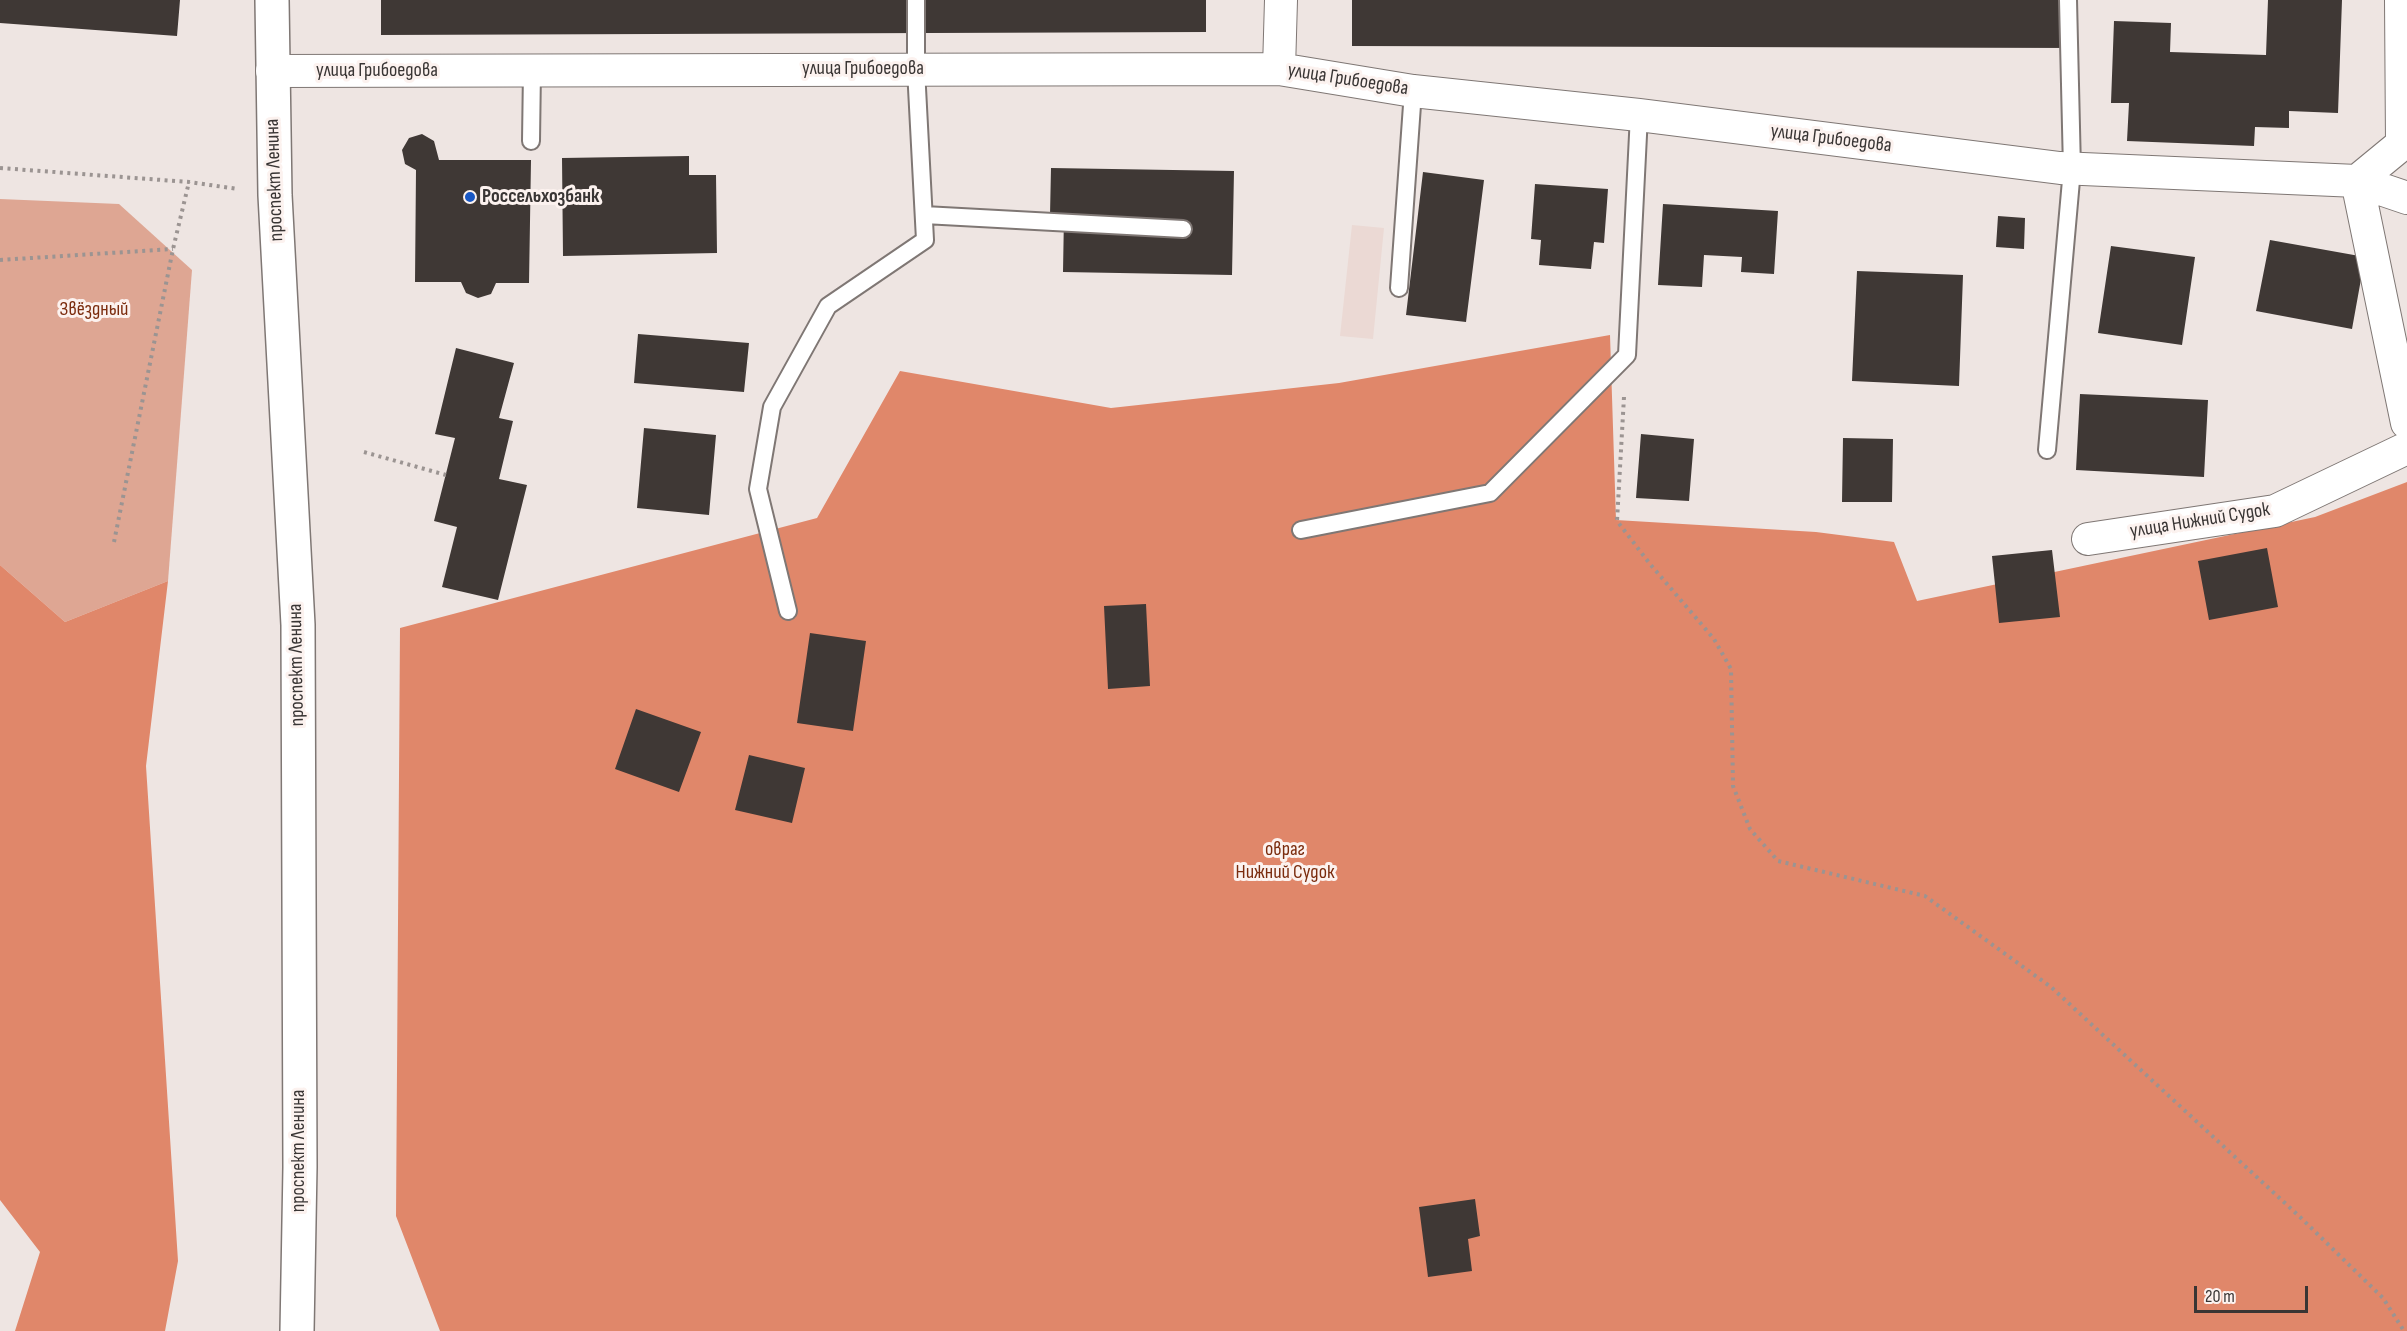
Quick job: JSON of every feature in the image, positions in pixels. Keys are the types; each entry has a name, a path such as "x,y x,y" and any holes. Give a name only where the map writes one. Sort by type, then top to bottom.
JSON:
{"main road":[{"name":"проспект Ленина","path":"272,0 274,195 298,625 300,1167 297,1331"}],"street":[{"path":"1279,69 1281,0"},
{"path":"2401,0 2405,144 2357,181 2407,423"},
{"name":"улица Грибоедова","path":"272,71 1279,69 1413,91 1639,115 2072,169 2357,181 2407,198"},
{"name":"улица Нижний Судок","path":"2088,539 2275,511 2407,448"}],"lane":[{"path":"788,611 758,489 771,407 828,306 925,240 916,69 916,0"},
{"path":"2047,450 2072,169 2068,0"},
{"path":"531,141 532,70"},
{"path":"1399,288 1413,91"},
{"path":"1301,530 1490,493 1627,354 1639,115"},
{"path":"924,215 1183,229"}],"path":[{"path":"0,168 189,182 274,195"},
{"path":"114,542 173,249 189,182"},
{"path":"0,260 173,249"},
{"path":"1627,354 1617,522 1714,639 1731,669 1732,786 1750,829 1778,861 1924,896 2051,987 2300,1217 2383,1298 2404,1331"},
{"path":"364,452 446,475"}],"shaded area":[{"path":"1352,225 1384,228 1373,339 1340,336"}],"green space":[{"name":"Звёздный","path":"0,199 119,204 192,270 168,581 65,622 0,565"},
{"name":"овраг Нижний Судок","path":"1610,335 1616,520 1816,532 1894,542 1917,601 2315,517 2407,482 2407,1331 440,1331 396,1216 400,628 817,518 900,371 1111,408 1339,383"},
{"path":"0,565 65,622 168,581 146,766 178,1261 165,1331 15,1331 40,1252 0,1200"}],"building":[{"path":"0,0 180,0 177,36 0,23"},
{"path":"381,0 1206,0 1206,32 381,35"},
{"path":"1352,0 2076,0 2076,48 1352,46"},
{"path":"2268,0 2342,0 2338,113 2289,111 2289,128 2255,127 2254,146 2127,141 2129,103 2111,103 2114,21 2171,23 2170,52 2266,55"},
{"path":"422,134 434,141 439,160 531,160 529,283 496,283 491,294 478,298 466,293 461,282 415,282 416,170 405,164 402,150 409,138"},
{"path":"689,156 689,175 716,175 717,253 563,256 562,158"},
{"path":"1051,168 1234,171 1232,275 1063,272 1064,215 1050,215"},
{"path":"1423,172 1484,180 1466,322 1406,315"},
{"path":"1535,184 1608,189 1604,243 1594,242 1591,269 1539,265 1541,240 1531,239"},
{"path":"1663,204 1778,211 1774,274 1741,272 1742,257 1704,255 1702,287 1658,285"},
{"path":"1998,216 2025,218 2024,249 1996,247"},
{"path":"2270,240 2365,257 2352,329 2256,311"},
{"path":"2111,246 2195,257 2182,345 2098,333"},
{"path":"1857,271 1963,275 1959,386 1852,381"},
{"path":"638,334 749,343 744,392 634,383"},
{"path":"456,348 514,363 499,418 513,421 499,479 527,485 498,600 442,587 457,527 434,521 455,438 435,434"},
{"path":"2080,394 2208,400 2204,477 2076,470"},
{"path":"644,428 716,435 709,515 637,508"},
{"path":"1641,434 1694,439 1689,501 1636,498"},
{"path":"1843,438 1893,439 1892,502 1842,502"},
{"path":"2267,548 2278,607 2209,620 2198,561"},
{"path":"2052,550 2060,617 1999,623 1992,556"},
{"path":"1146,604 1150,686 1108,689 1104,606"},
{"path":"810,633 866,641 853,731 797,723"},
{"path":"636,709 701,732 679,792 615,769"},
{"path":"749,755 805,768 792,823 735,810"},
{"path":"1475,1199 1480,1236 1468,1239 1472,1271 1428,1277 1419,1207"}],"place":[{"name":"Россельхозбанк","path":"470,197"}]}
